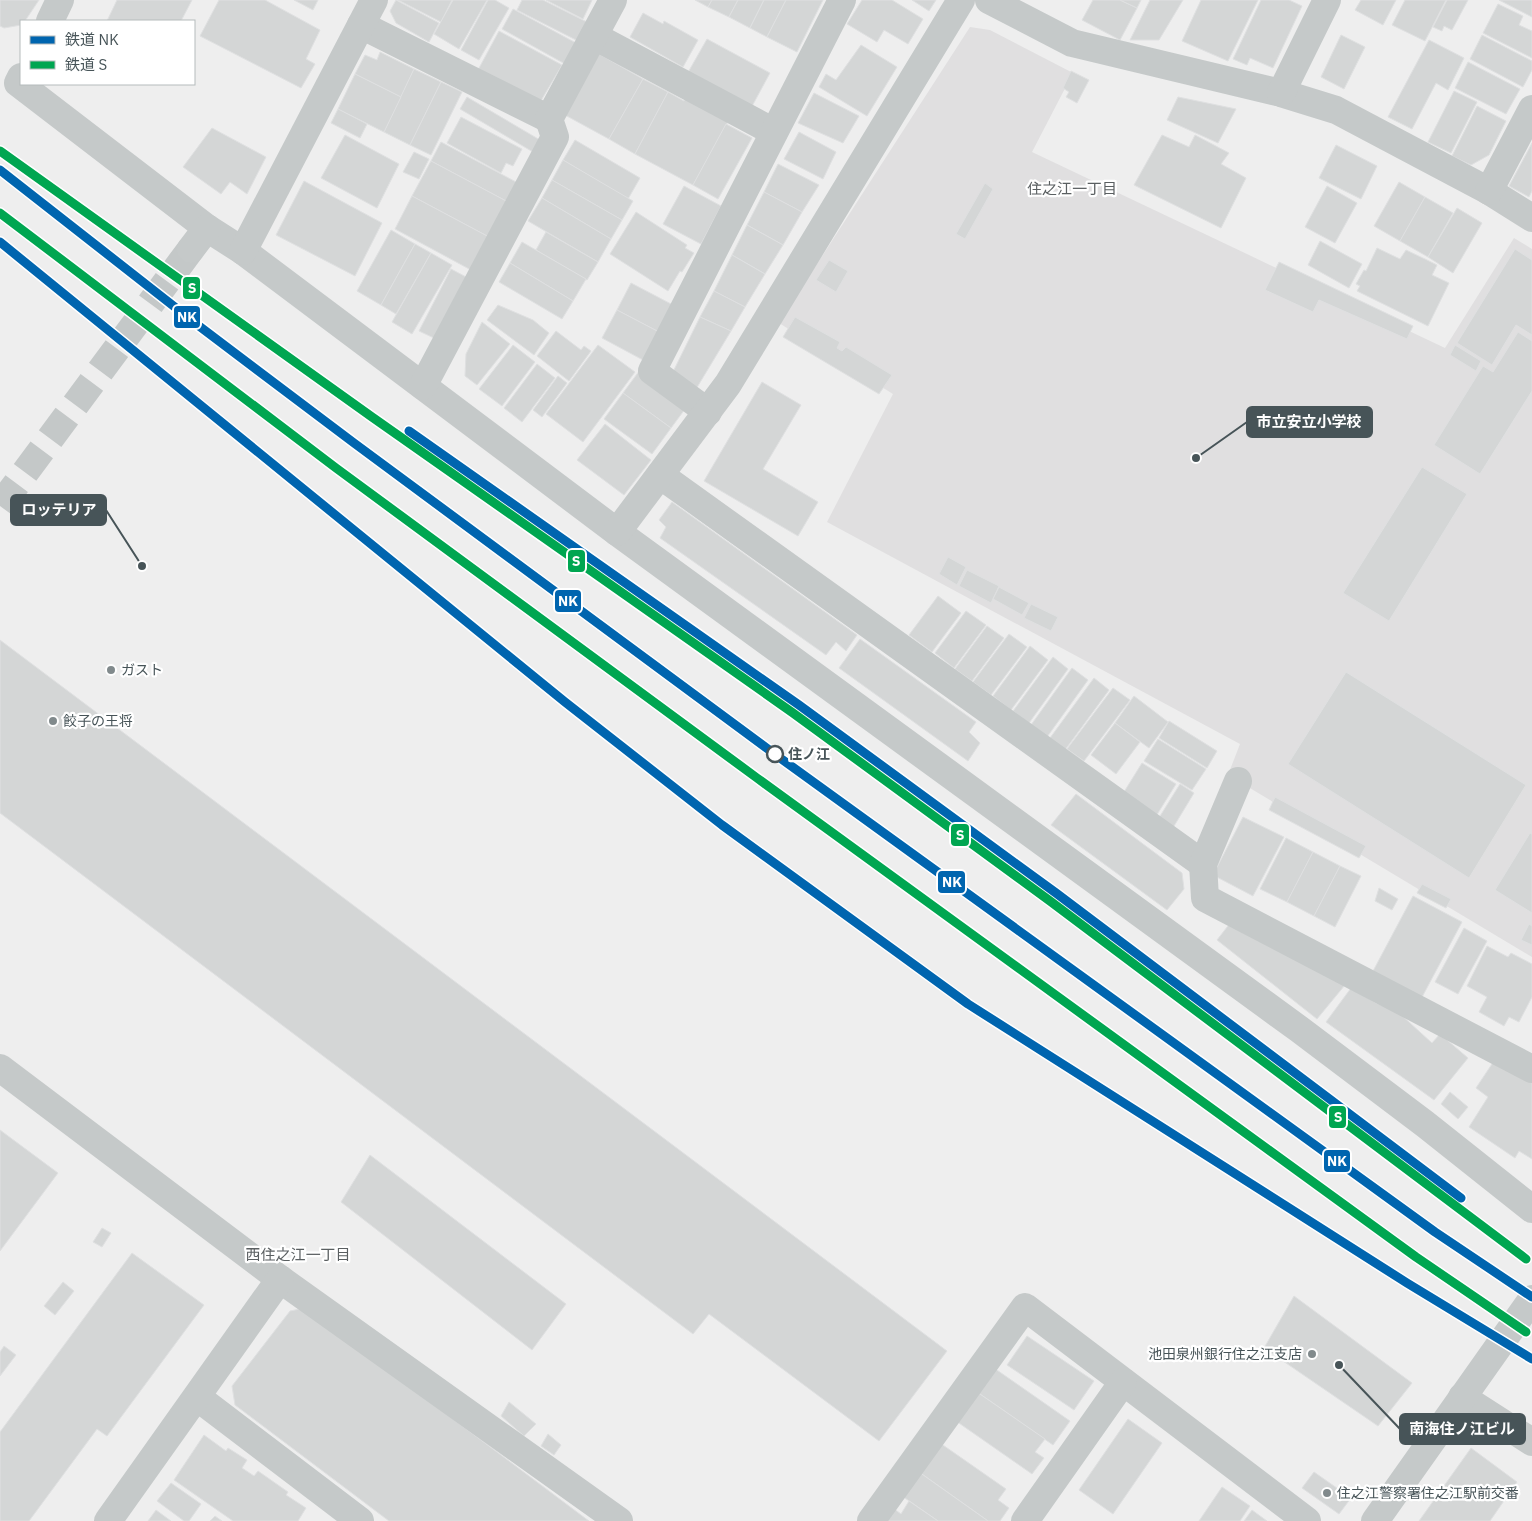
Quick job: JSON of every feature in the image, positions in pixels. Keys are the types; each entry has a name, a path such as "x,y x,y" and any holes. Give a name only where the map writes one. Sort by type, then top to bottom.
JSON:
{"street":[{"path":"50,20 60,0"},
{"path":"243,251 374,0"},
{"path":"549,119 613,0"},
{"path":"708,412 652,371 842,0"},
{"path":"617,532 728,384 961,0"},
{"path":"989,0 1072,43 1280,93 1336,110 1489,191 1532,218"},
{"path":"1280,93 1328,0"},
{"path":"361,25 549,119 555,137 423,386"},
{"path":"594,36 774,132"},
{"path":"22,85 199,238 243,251 617,532 1426,1124 1532,1209"},
{"path":"1489,191 1532,110"},
{"path":"660,475 1203,864"},
{"path":"1238,781 1203,864 1205,898 1532,1069"},
{"path":"0,1068 280,1279 619,1521"},
{"path":"108,1521 280,1279"},
{"path":"1375,1521 1532,1299"},
{"path":"871,1521 1025,1307 1307,1521"},
{"path":"1026,1521 1123,1382"},
{"path":"197,1397 345,1517"},
{"path":"1462,1397 1532,1442"}],"shaded area":[{"path":"970,27 990,30 1073,73 1032,152 1445,348 1514,238 1532,249 1532,957 1228,775 1240,744 827,522 893,394 779,323"}],"building":[{"path":"0,0 39,0 26,20 20,20 20,25 4,28 0,26"},
{"path":"117,0 192,0 182,20 107,20"},
{"path":"219,0 265,0 320,30 306,59 315,64 301,88 200,36"},
{"path":"294,0 318,0 313,10"},
{"path":"396,0 439,23 429,42 396,23 390,11"},
{"path":"398,0 452,0 441,22"},
{"path":"453,0 487,0 459,49 434,34"},
{"path":"488,0 495,0 509,8 479,60 461,50"},
{"path":"522,0 543,0 587,22 578,41 517,10"},
{"path":"546,0 592,0 583,19"},
{"path":"695,0 712,0 708,7"},
{"path":"712,0 738,0 729,17 708,7"},
{"path":"738,0 764,0 750,28 729,17"},
{"path":"764,0 786,0 767,37 750,28"},
{"path":"786,0 823,0 797,52 767,37"},
{"path":"862,0 892,0 923,19 908,44 884,30 877,42 847,24"},
{"path":"912,0 936,0 929,11"},
{"path":"1093,0 1120,0 1137,8 1120,40 1082,20"},
{"path":"1120,0 1141,0 1137,8"},
{"path":"1150,0 1183,0 1159,40 1130,40"},
{"path":"1201,0 1258,0 1228,61 1182,41"},
{"path":"1261,0 1289,0 1302,6 1273,68 1250,58 1247,65 1233,59"},
{"path":"1361,0 1396,0 1383,25 1355,10"},
{"path":"1405,0 1446,0 1425,41 1392,25"},
{"path":"1447,0 1468,0 1452,30 1444,26 1442,31 1433,27"},
{"path":"1499,0 1532,0 1532,17"},
{"path":"1498,4 1523,16 1519,25 1532,31 1532,58 1483,33"},
{"path":"513,9 576,43 565,64 502,29"},
{"path":"643,13 663,24 664,21 698,40 683,67 630,37"},
{"path":"499,31 562,65 539,104 478,70"},
{"path":"1341,35 1365,47 1344,89 1321,77"},
{"path":"1482,35 1532,61 1532,70 1523,87 1470,59"},
{"path":"707,39 770,73 750,110 686,76"},
{"path":"1429,40 1464,58 1448,90 1436,83 1412,129 1388,117"},
{"path":"861,45 897,67 867,116 819,87 826,74 836,80"},
{"path":"380,52 414,69 401,97 355,74 365,55 377,60"},
{"path":"599,54 643,79 609,139 565,115"},
{"path":"1468,62 1520,89 1506,114 1455,88"},
{"path":"414,69 441,82 410,145 384,132"},
{"path":"1071,71 1089,80 1077,103 1066,97 1069,92 1063,88"},
{"path":"355,74 401,97 384,132 338,109"},
{"path":"643,79 668,92 635,154 609,139"},
{"path":"441,82 462,92 431,155 410,145"},
{"path":"1454,91 1477,102 1451,153 1428,142"},
{"path":"668,92 684,101 688,93 731,116 693,185 635,154"},
{"path":"814,93 859,116 843,143 798,123"},
{"path":"467,97 540,140 533,152 460,109"},
{"path":"1178,97 1236,109 1218,143 1167,120"},
{"path":"1477,106 1506,121 1489,155 1471,165 1452,156"},
{"path":"338,109 367,124 360,138 331,123"},
{"path":"461,117 522,149 513,166 506,163 501,173 447,143"},
{"path":"726,124 752,138 718,199 693,185"},
{"path":"212,128 266,157 247,194 230,182 221,194 183,167"},
{"path":"799,132 836,152 823,179 784,159"},
{"path":"345,135 399,164 377,208 321,178"},
{"path":"1162,135 1189,147 1195,135 1229,153 1221,164 1246,178 1221,228 1134,185"},
{"path":"575,140 640,178 628,199 563,160"},
{"path":"441,142 518,183 508,202 431,161"},
{"path":"1532,143 1532,191 1529,197 1509,186"},
{"path":"1336,145 1377,166 1361,199 1319,178"},
{"path":"414,152 429,159 419,179 403,172"},
{"path":"563,160 633,201 622,220 552,180"},
{"path":"431,161 508,202 489,237 412,196"},
{"path":"778,164 819,185 802,212 764,192"},
{"path":"552,180 622,220 611,239 542,198"},
{"path":"304,181 382,223 355,276 276,235"},
{"path":"1399,182 1425,197 1400,241 1374,226"},
{"path":"985,183 993,189 965,239 956,234"},
{"path":"684,186 721,206 701,244 663,224"},
{"path":"1327,186 1357,203 1335,243 1305,227"},
{"path":"764,192 802,212 783,245 747,225"},
{"path":"412,196 489,237 471,270 395,229"},
{"path":"1425,197 1453,213 1428,257 1400,241"},
{"path":"542,198 611,239 598,262 528,221"},
{"path":"1457,208 1482,223 1453,273 1428,257"},
{"path":"636,212 687,245 685,248 694,253 668,291 610,254"},
{"path":"747,225 783,245 765,274 732,255"},
{"path":"391,230 415,244 381,305 357,291"},
{"path":"546,232 598,262 587,280 536,250"},
{"path":"1320,241 1362,264 1349,288 1308,265"},
{"path":"522,242 586,279 573,301 510,263"},
{"path":"415,244 431,253 396,314 381,305"},
{"path":"1377,248 1400,259 1406,250 1425,259 1437,265 1432,275 1449,283 1428,326 1357,291 1360,286 1356,284 1364,270 1366,271"},
{"path":"1515,249 1532,260 1532,335 1516,325 1492,365 1457,343"},
{"path":"431,253 452,265 412,334 392,322"},
{"path":"732,255 765,274 745,307 714,291"},
{"path":"829,260 848,271 836,292 816,280"},
{"path":"1279,262 1413,326 1407,339 1319,300 1313,312 1265,290"},
{"path":"510,263 573,301 562,319 499,282"},
{"path":"451,269 468,278 436,339 419,331"},
{"path":"631,283 673,305 659,332 617,310"},
{"path":"714,291 745,307 731,331 700,317"},
{"path":"498,305 533,320 549,333 534,355 487,320"},
{"path":"617,310 659,332 643,360 602,338"},
{"path":"700,317 731,331 693,394 668,382"},
{"path":"795,317 840,342 837,348 842,351 846,347 892,375 879,394 783,337"},
{"path":"482,322 510,344 477,385 465,376 466,354"},
{"path":"556,331 581,350 584,346 591,351 569,381 537,356"},
{"path":"1518,332 1532,341 1532,391 1480,474 1434,445 1483,366 1493,372"},
{"path":"513,345 535,362 502,406 479,389"},
{"path":"598,345 635,372 583,442 546,414"},
{"path":"1455,345 1481,361 1476,371 1450,355"},
{"path":"537,364 555,378 522,422 504,408"},
{"path":"640,370 688,405 671,428 623,393"},
{"path":"558,376 567,383 542,417 533,410"},
{"path":"762,382 801,405 763,469 818,502 798,536 704,481"},
{"path":"623,393 671,428 652,454 604,419"},
{"path":"605,424 651,460 624,495 577,460"},
{"path":"1422,467 1467,494 1389,621 1343,593"},
{"path":"672,502 857,635 846,651 836,642 826,655 660,538 666,527 659,520"},
{"path":"948,557 966,567 957,585 939,574"},
{"path":"967,570 999,586 991,603 959,586"},
{"path":"999,587 1029,603 1022,615 993,599"},
{"path":"938,596 961,613 932,652 909,635"},
{"path":"1031,604 1058,617 1051,631 1024,618"},
{"path":"966,611 986,625 954,668 935,653"},
{"path":"987,626 1004,638 972,681 955,669"},
{"path":"1009,634 1027,647 991,695 973,682"},
{"path":"860,639 976,722 969,732 980,743 968,761 839,668"},
{"path":"0,640 947,1351 879,1441 709,1314 693,1334 0,813"},
{"path":"1030,646 1048,660 1011,710 993,696"},
{"path":"1053,657 1068,669 1029,723 1013,711"},
{"path":"1072,668 1088,680 1047,737 1031,725"},
{"path":"1346,672 1526,785 1469,878 1288,764"},
{"path":"1094,678 1109,690 1065,750 1050,738"},
{"path":"1113,688 1130,700 1084,761 1067,749"},
{"path":"1134,696 1168,722 1149,748 1115,723"},
{"path":"1169,721 1217,751 1207,768 1159,738"},
{"path":"1115,723 1140,742 1116,774 1091,755"},
{"path":"1158,739 1206,769 1192,790 1144,761"},
{"path":"1142,763 1176,784 1153,821 1119,800"},
{"path":"1180,784 1194,793 1171,831 1157,821"},
{"path":"1076,794 1182,873 1184,889 1167,910 1051,825"},
{"path":"1275,797 1366,846 1359,858 1269,810"},
{"path":"1243,817 1284,837 1253,896 1213,875"},
{"path":"1530,833 1532,834 1532,913 1495,890"},
{"path":"1286,838 1313,852 1287,902 1260,889"},
{"path":"1313,852 1340,866 1314,916 1287,902"},
{"path":"1340,866 1361,876 1335,927 1314,916"},
{"path":"1422,884 1451,899 1446,908 1417,893"},
{"path":"1379,888 1398,899 1392,910 1375,901"},
{"path":"1413,896 1462,922 1421,999 1372,973"},
{"path":"1231,922 1345,985 1317,1019 1217,940"},
{"path":"1529,924 1532,926 1532,945 1521,940"},
{"path":"1464,928 1487,941 1458,994 1435,982"},
{"path":"1487,946 1508,957 1511,953 1532,964 1532,997 1519,1022 1509,1017 1504,1026 1479,1012 1487,997 1467,986"},
{"path":"1351,988 1376,1003 1398,1012 1432,1043 1440,1034 1468,1058 1434,1100 1326,1022"},
{"path":"1494,1061 1532,1082 1532,1159 1519,1151 1515,1158 1469,1127 1488,1097 1476,1088"},
{"path":"1450,1092 1468,1107 1458,1119 1441,1104"},
{"path":"0,1130 58,1173 0,1251"},
{"path":"370,1155 566,1304 532,1350 341,1202"},
{"path":"102,1228 111,1233 102,1247 93,1242"},
{"path":"132,1253 204,1305 107,1436 97,1429 29,1521 0,1521 0,1432"},
{"path":"63,1282 74,1291 55,1315 44,1306"},
{"path":"1294,1296 1412,1383 1378,1426 1264,1348"},
{"path":"305,1308 589,1521 389,1521 235,1405 232,1386 290,1311"},
{"path":"1027,1336 1094,1381 1074,1410 1007,1365"},
{"path":"4,1346 16,1355 0,1376 0,1352"},
{"path":"994,1368 1070,1421 1053,1445 977,1392"},
{"path":"977,1392 1045,1439 1035,1452 1044,1458 1032,1474 956,1421"},
{"path":"509,1402 536,1424 524,1436 501,1416"},
{"path":"1128,1419 1162,1443 1113,1514 1079,1490"},
{"path":"548,1434 561,1445 554,1455 541,1446"},
{"path":"204,1435 226,1451 228,1448 247,1460 242,1468 254,1476 258,1471 288,1492 286,1495 306,1508 298,1521 233,1521 174,1480"},
{"path":"940,1443 1006,1489 998,1500 1009,1508 1000,1521 988,1521 919,1472"},
{"path":"1471,1448 1517,1482 1490,1521 1419,1521"},
{"path":"919,1472 988,1521 938,1521 902,1496"},
{"name":"住之江警察署住之江駅前交番","path":"1314,1472 1351,1498 1339,1514 1302,1488"},
{"path":"171,1483 201,1504 189,1521 184,1521 157,1501"},
{"path":"1222,1487 1250,1506 1240,1521 1199,1521"},
{"path":"909,1501 938,1521 885,1521 893,1508 901,1514"},
{"path":"156,1510 171,1521 148,1521"},
{"path":"1252,1510 1267,1521 1244,1521"},
{"path":"215,1516 222,1521 210,1521"}],"tunnel":[{"path":"0,506 191,249"}],"rail line":[{"name":"S","path":"0,151 372,417 793,713 1050,901 1526,1259"},
{"name":"NK","path":"0,170 199,326 354,443 776,755 1435,1232 1532,1297"},
{"name":"S","path":"0,213 336,468 757,778 1416,1257 1526,1332"},
{"name":"NK","path":"0,242 565,702 722,825 968,1004 1407,1283 1532,1359"},
{"name":"NK","path":"409,431 799,705 1056,893 1461,1198"}],"place":[{"name":"市立安立小学校","path":"1196,458"},
{"name":"ロッテリア","path":"142,566"},
{"name":"ガスト","path":"111,670"},
{"name":"餃子の王将","path":"53,721"},
{"name":"住ノ江","path":"775,754"},
{"name":"池田泉州銀行住之江支店","path":"1312,1354"},
{"name":"南海住ノ江ビル","path":"1339,1365"},
{"name":"住之江警察署住之江駅前交番","path":"1327,1493"}],"district":[{"name":"住之江一丁目","path":"1072,188"},
{"name":"西住之江一丁目","path":"298,1254"}]}
